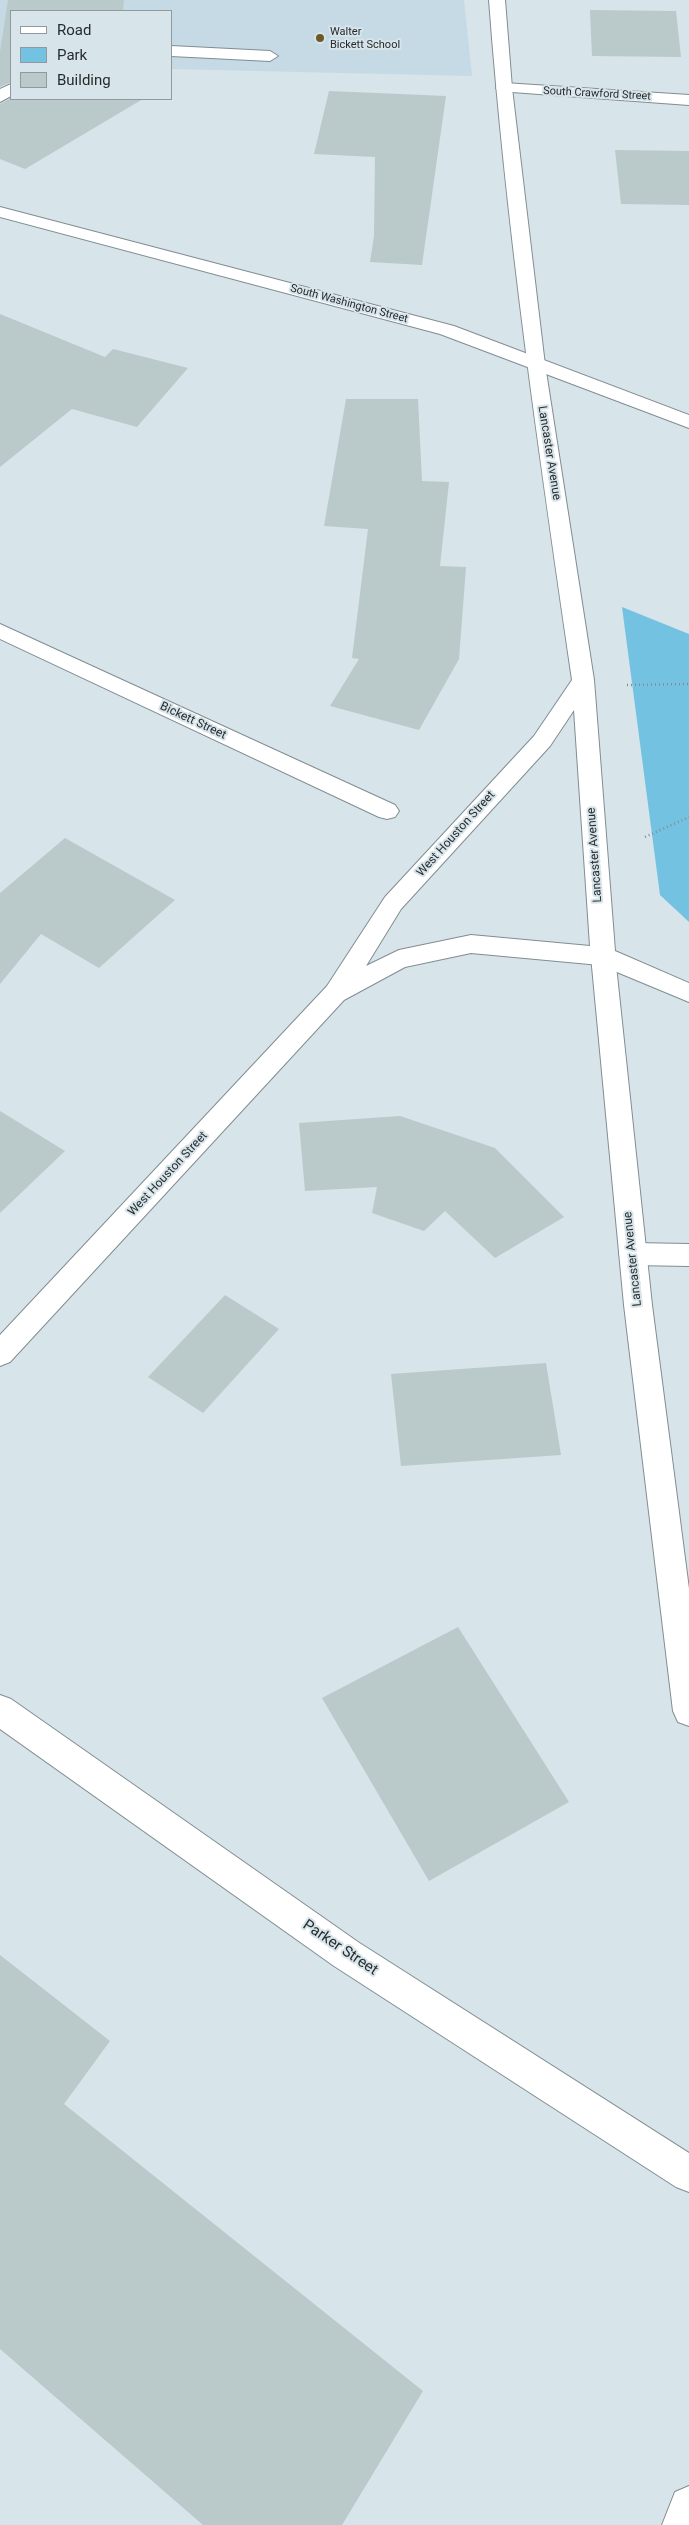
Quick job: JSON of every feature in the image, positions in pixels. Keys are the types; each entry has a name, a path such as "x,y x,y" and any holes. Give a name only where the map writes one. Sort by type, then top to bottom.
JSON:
{"street":[{"name":"Lancaster Avenue","path":"497,0 504,88 536,365 583,680 603,956 633,1254 687,1670 689,1711"},
{"path":"172,51 270,56"},
{"name":"South Crawford Street","path":"504,88 689,100"},
{"name":"South Washington Street","path":"0,212 447,330 689,422"},
{"name":"Bickett Street","path":"0,631 386,811"},
{"name":"West Houston Street","path":"0,1354 335,993 393,903 542,741 583,680"},
{"name":"West Houston Street","path":"335,993 399,959 471,944 603,956 689,993"},
{"path":"633,1254 689,1255"},
{"name":"Parker Street","path":"0,1710 346,1954 689,2174"},
{"path":"682,2525 689,2506"}],"path":[{"path":"623,685 689,684"},
{"path":"645,837 689,817"}],"shaded area":[{"name":"Walter Bickett School","path":"0,0 464,0 472,76 172,69 172,10 10,10 10,65 5,65 0,71"}],"green space":[{"path":"622,607 689,634 689,922 660,895"}],"building":[{"path":"8,0 124,0 123,10 10,10 10,82 0,87 0,52"},
{"path":"590,10 676,11 681,57 592,56"},
{"path":"329,91 446,96 422,265 370,262 374,236 375,157 314,154"},
{"path":"10,99 141,100 25,169 0,159 0,104"},
{"path":"615,150 689,151 689,205 621,204"},
{"path":"0,314 105,357 113,349 188,368 137,427 72,409 0,467"},
{"path":"346,399 418,399 422,481 449,482 440,566 466,567 459,659 419,730 330,706 359,659 352,658 368,529 324,526"},
{"path":"65,838 175,900 99,968 41,934 0,984 0,893"},
{"path":"0,1111 65,1151 0,1213"},
{"path":"400,1116 495,1148 564,1217 495,1258 445,1211 424,1231 372,1213 377,1187 305,1191 299,1123"},
{"path":"225,1295 279,1329 203,1413 148,1377"},
{"path":"546,1363 561,1455 401,1466 391,1374"},
{"path":"458,1627 569,1802 429,1881 322,1698"},
{"path":"0,1955 110,2041 64,2104 423,2391 342,2525 203,2525 0,2349"}],"place":[{"name":"Walter Bickett School","path":"320,38"}]}
